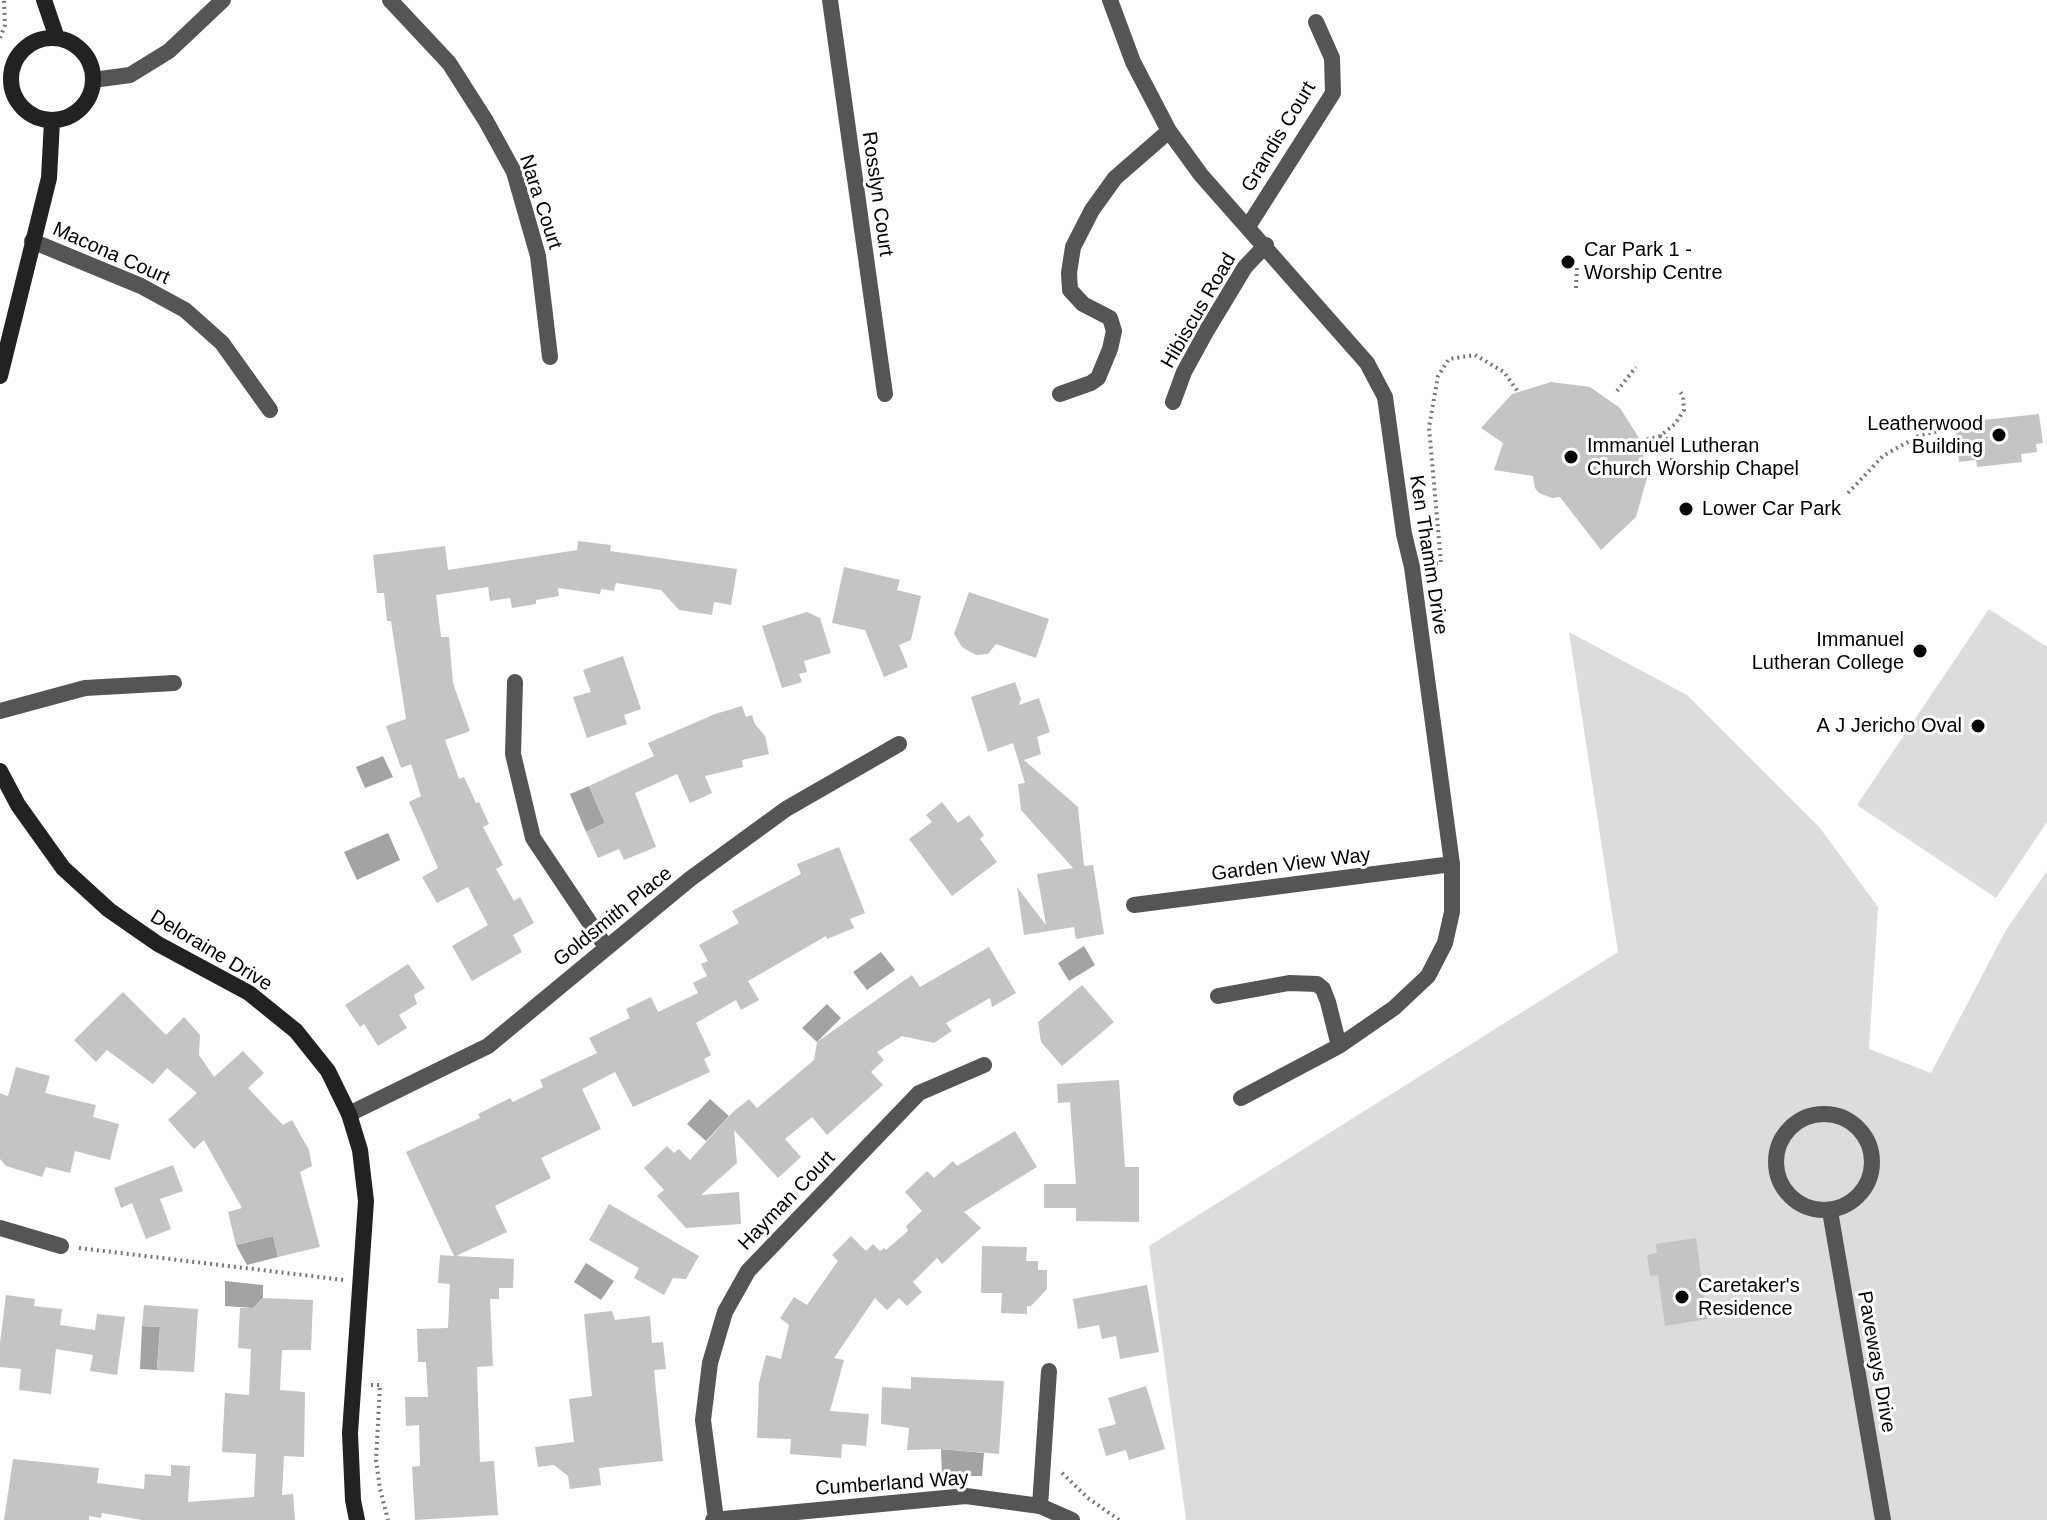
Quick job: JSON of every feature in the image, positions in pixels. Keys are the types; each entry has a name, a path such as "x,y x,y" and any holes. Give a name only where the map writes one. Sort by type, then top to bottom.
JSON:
{"street":[{"path":"44,0 57,38"},
{"path":"93,80 130,75 169,51 223,0"},
{"name":"Nara Court","path":"390,0 449,63 514,172 538,256 550,357"},
{"name":"Rosslyn Court","path":"830,0 885,394"},
{"name":"Ken Thamm Drive","path":"1110,0 1133,62 1169,131 1201,175 1249,225 1367,363 1385,397 1404,534 1412,567 1452,864 1452,912 1445,943 1428,976 1394,1008 1339,1046 1241,1098"},
{"name":"Grandis Court","path":"1249,225 1333,93 1332,58 1316,22"},
{"path":"43,38 57,38 79,48 87,57 93,80 85,104 76,113 52,121 39,119 17,103 11,90 10,77 13,63 20,52 43,38"},
{"path":"0,376 49,178 52,121"},
{"path":"1060,394 1098,378 1114,331 1110,318 1083,304 1070,290 1073,247 1092,210 1115,178 1169,131"},
{"name":"Macona Court","path":"32,241 141,286 185,310 222,343 270,410"},
{"name":"Hibiscus Road","path":"1173,402 1184,372 1207,330 1245,267 1266,245"},
{"path":"515,682 513,754 533,838 606,947"},
{"path":"0,711 85,688 174,683"},
{"name":"Goldsmith Place","path":"349,1114 488,1046 690,879 786,809 899,744"},
{"name":"Deloraine Drive","path":"0,771 18,805 63,868 109,910 158,944 249,993 296,1031 328,1071 349,1114 360,1150 366,1201 350,1433 357,1520"},
{"name":"Garden View Way","path":"1134,905 1452,864"},
{"path":"1218,996 1289,983 1317,984 1323,989 1328,1002 1339,1046"},
{"name":"Hayman Court","path":"714,1520 703,1420 710,1363 725,1312 748,1271 919,1093 984,1065"},
{"path":"1813,1115 1842,1117 1856,1125 1866,1137 1872,1152 1873,1168 1868,1184 1859,1197 1846,1206 1830,1211 1813,1210 1798,1203 1785,1192 1778,1177 1775,1160 1779,1144 1799,1120 1813,1115"},
{"name":"Paveways Drive","path":"1830,1211 1883,1520"},
{"path":"0,1228 61,1246"},
{"path":"1040,1506 1049,1371"},
{"name":"Cumberland Way","path":"714,1520 966,1496 1040,1506 1072,1520"}],"path":[{"path":"0,38 5,25 4,0"},
{"path":"1576,288 1577,266"},
{"path":"1412,567 1441,563 1429,427 1438,376 1449,359 1475,355 1504,372 1518,392"},
{"path":"1617,391 1636,367"},
{"path":"1641,441 1660,436 1675,424 1684,410 1683,396 1679,390"},
{"path":"1848,493 1883,456 1920,435 1955,428"},
{"path":"1660,436 1672,441 1672,464"},
{"path":"61,1246 362,1282"},
{"path":"354,1384 380,1385 376,1460 388,1520"},
{"path":"1043,1468 1065,1475 1088,1498 1119,1520"}],"shaded area":[{"name":"A J Jericho Oval","path":"1989,609 2047,647 2047,822 1996,898 1857,805"},
{"path":"1569,632 1687,695 1820,828 1878,907 1869,1049 1931,1073 2006,930 2047,871 2047,1520 1186,1520 1149,1246 1618,952"},
{"path":"383,756 393,777 365,788 356,767"},
{"path":"589,786 605,823 586,832 570,794"},
{"path":"388,833 400,860 357,880 344,852"},
{"path":"1084,946 1095,965 1069,981 1058,963"},
{"path":"881,952 895,970 867,990 853,972"},
{"path":"827,1004 841,1018 817,1042 802,1028"},
{"path":"710,1099 729,1116 706,1141 687,1124"},
{"path":"273,1236 278,1257 247,1265 236,1245"},
{"path":"586,1263 614,1281 601,1300 574,1282"},
{"path":"225,1281 263,1285 263,1298 253,1308 225,1306"},
{"path":"142,1326 160,1327 157,1370 140,1369"},
{"path":"941,1449 984,1453 982,1476 942,1476"}],"building":[{"name":"Immanuel Lutheran Church Worship Chapel","path":"1551,382 1590,387 1620,408 1641,441 1647,478 1636,517 1601,550 1560,497 1552,498 1539,493 1533,476 1494,470 1503,443 1481,428 1512,394"},
{"name":"Leatherwood Building","path":"2039,414 2043,443 2036,444 2037,452 2021,454 2022,462 1977,467 1976,460 1959,462 1955,423"},
{"path":"578,541 611,545 610,551 737,569 731,605 714,602 712,615 679,610 661,590 616,583 614,591 601,589 600,594 558,588 559,596 512,608 510,598 490,601 488,587 436,595 441,637 449,637 453,683 470,731 445,740 459,779 464,777 489,824 483,827 503,865 496,869 514,901 520,897 534,923 513,935 522,952 472,981 452,946 488,925 468,887 437,903 422,877 438,868 409,802 421,796 411,764 401,768 386,726 406,719 391,621 387,621 384,593 377,593 373,555 445,546 448,570 577,550"},
{"path":"844,567 900,580 897,590 921,596 911,640 899,645 908,667 884,677 865,630 832,623"},
{"path":"969,592 1049,619 1036,658 996,644 988,654 976,655 962,647 954,634"},
{"path":"807,612 820,618 831,653 804,661 807,672 799,674 802,682 782,688 762,626"},
{"path":"623,656 641,709 624,715 627,724 587,738 573,697 591,692 583,670"},
{"path":"1015,682 1021,699 1019,705 1039,698 1050,732 1037,737 1041,754 1024,760 1078,807 1084,866 1093,865 1104,934 1076,939 1074,927 1024,935 1017,887 1046,925 1037,874 1073,868 1021,810 1018,784 1025,783 1013,743 988,752 971,697"},
{"path":"742,706 746,717 752,715 765,736 769,754 742,760 743,767 705,776 712,793 690,803 677,774 635,793 656,847 624,860 619,849 598,858 586,832 605,823 589,786 654,756 648,743 715,714"},
{"path":"942,802 958,823 969,815 984,835 980,839 997,862 952,896 909,839 932,822 926,815"},
{"path":"839,847 865,913 850,919 854,928 827,939 826,936 748,981 759,1000 741,1010 736,1000 696,1023 711,1055 704,1059 710,1072 633,1107 615,1072 582,1089 601,1129 541,1158 551,1178 495,1206 507,1232 456,1256 514,1259 513,1288 499,1288 499,1299 490,1299 493,1366 477,1367 480,1462 494,1461 498,1515 415,1520 412,1467 420,1466 419,1425 406,1426 405,1397 428,1397 426,1362 418,1362 417,1329 448,1328 450,1284 438,1283 440,1255 454,1256 406,1152 480,1118 478,1114 510,1098 513,1102 543,1087 540,1080 597,1053 589,1038 630,1018 626,1009 651,997 658,1012 698,993 693,983 707,976 701,964 708,961 699,945 739,923 732,911 801,874 797,864"},
{"path":"989,947 1016,993 992,1007 990,998 946,1023 952,1031 934,1043 902,1036 877,1052 884,1060 871,1072 883,1085 827,1135 812,1117 785,1139 801,1157 778,1178 734,1130 737,1163 701,1195 739,1192 741,1224 686,1228 657,1196 664,1190 644,1168 667,1146 674,1153 679,1149 690,1160 733,1112 749,1099 757,1108 814,1060 817,1042 912,975 920,987"},
{"path":"408,964 425,988 414,995 417,1004 399,1015 407,1028 378,1046 364,1024 360,1027 345,1005"},
{"path":"1082,985 1114,1022 1062,1066 1041,1042 1038,1022"},
{"path":"123,992 166,1035 184,1017 200,1035 199,1055 214,1077 243,1051 264,1073 248,1088 283,1125 292,1120 309,1150 312,1166 300,1172 320,1247 278,1257 273,1236 236,1245 228,1212 242,1208 204,1140 194,1149 168,1120 197,1093 167,1068 153,1084 107,1050 96,1062 74,1040"},
{"path":"16,1067 50,1076 45,1093 96,1105 93,1117 119,1124 110,1160 75,1151 70,1173 46,1167 42,1177 6,1166 0,1159 0,1093 8,1096"},
{"path":"1119,1080 1125,1167 1139,1167 1139,1222 1076,1221 1076,1208 1044,1208 1044,1184 1076,1184 1070,1102 1058,1103 1057,1084"},
{"path":"1015,1131 1037,1167 964,1212 981,1228 942,1264 937,1258 913,1282 922,1292 907,1306 899,1298 887,1310 875,1298 834,1358 844,1360 830,1411 869,1414 866,1446 842,1444 841,1458 790,1454 791,1439 757,1438 759,1383 766,1355 781,1359 789,1325 780,1318 794,1297 807,1305 838,1261 832,1255 851,1236 866,1251 873,1244 880,1251 886,1250 908,1231 906,1226 922,1211 905,1192 927,1171 934,1178 953,1161 957,1166"},
{"path":"173,1165 183,1191 160,1199 171,1229 146,1239 132,1203 121,1208 114,1188"},
{"path":"609,1204 699,1256 686,1279 673,1278 664,1295 634,1278 639,1268 589,1240"},
{"name":"Caretaker's Residence","path":"1696,1238 1707,1319 1665,1326 1658,1275 1650,1276 1647,1255 1657,1253 1656,1244"},
{"path":"982,1246 1027,1247 1026,1261 1038,1261 1038,1270 1047,1270 1047,1289 1031,1306 1027,1306 1027,1314 1001,1313 1002,1293 981,1293"},
{"path":"1147,1285 1159,1352 1120,1359 1116,1336 1102,1339 1099,1325 1078,1329 1073,1299"},
{"path":"6,1295 35,1299 34,1306 62,1309 60,1325 95,1330 97,1314 125,1317 117,1375 90,1371 93,1355 56,1349 51,1394 19,1390 21,1369 0,1367"},
{"path":"263,1298 313,1300 311,1350 282,1350 280,1390 305,1392 304,1457 284,1456 282,1495 293,1494 295,1520 142,1520 102,1513 101,1518 89,1516 89,1520 4,1520 13,1459 99,1468 97,1483 144,1489 145,1474 171,1476 171,1465 190,1466 188,1502 254,1497 256,1454 222,1452 225,1393 249,1395 251,1349 238,1348 240,1308 253,1308"},
{"path":"144,1305 198,1309 194,1372 157,1370 160,1327 142,1326"},
{"path":"612,1311 615,1320 650,1316 652,1343 663,1342 666,1369 654,1370 663,1461 599,1468 601,1485 570,1489 568,1476 554,1465 538,1467 535,1447 574,1442 569,1399 592,1396 584,1314"},
{"path":"911,1377 1004,1381 999,1454 941,1449 907,1450 909,1428 881,1424 882,1387 911,1389"},
{"path":"1146,1386 1165,1449 1129,1460 1126,1450 1106,1456 1098,1429 1116,1424 1108,1398"}],"place":[{"name":"Car Park 1 - Worship Centre","path":"1568,262"},
{"name":"Leatherwood Building","path":"1999,435"},
{"name":"Immanuel Lutheran Church Worship Chapel","path":"1571,457"},
{"name":"Lower Car Park","path":"1686,509"},
{"name":"Immanuel Lutheran College","path":"1920,651"},
{"name":"A J Jericho Oval","path":"1978,726"},
{"name":"Caretaker's Residence","path":"1682,1297"}]}
